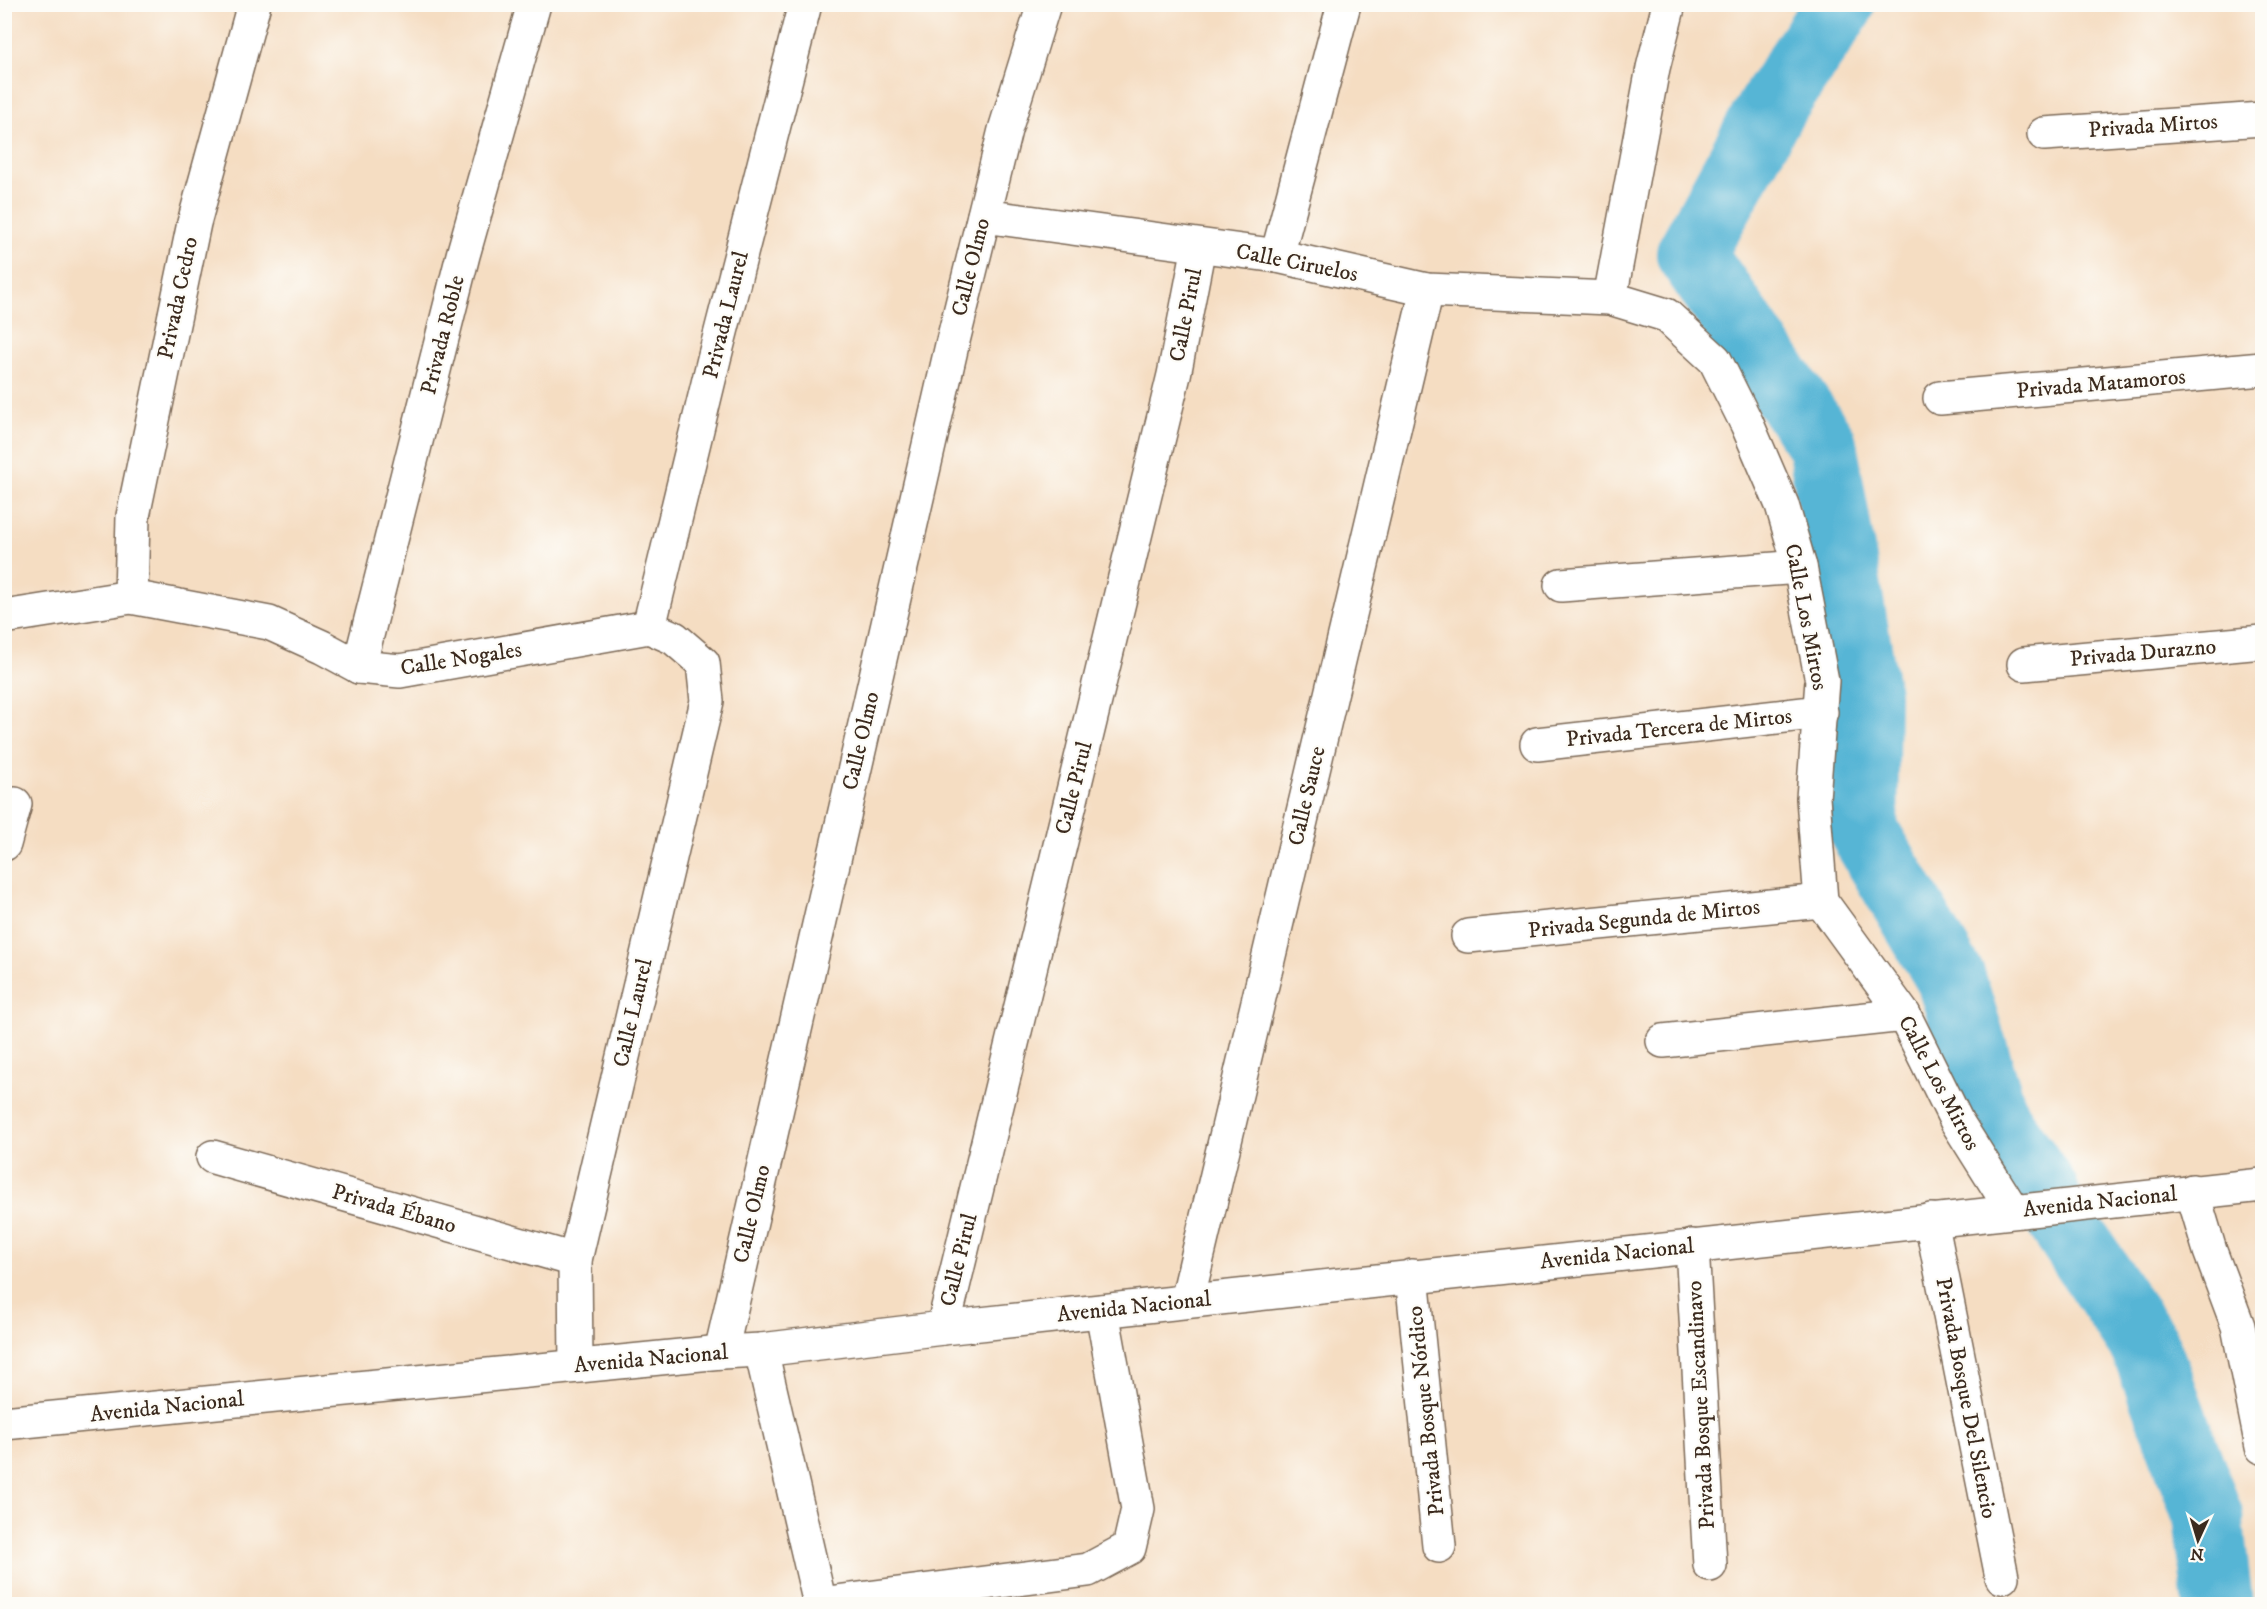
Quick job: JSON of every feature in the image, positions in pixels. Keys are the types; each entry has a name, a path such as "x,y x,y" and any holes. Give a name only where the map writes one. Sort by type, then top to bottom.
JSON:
{"street":[{"name":"Privada Cedro","path":"130,597 133,516 194,223 254,4"},
{"name":"Privada Roble","path":"359,667 463,255 534,4"},
{"name":"Privada Laurel","path":"649,627 717,348 806,4"},
{"name":"Calle Olmo","path":"721,1352 952,345 1005,130 1044,4"},
{"path":"1276,256 1344,4"},
{"path":"1610,298 1653,68 1669,4"},
{"name":"Privada Mirtos","path":"2044,134 2262,119"},
{"name":"Calle Ciruelos","path":"984,216 1276,256 1427,290 1610,298"},
{"name":"Calle Pirul","path":"943,1328 1174,375 1199,246"},
{"name":"Calle Sauce","path":"1187,1301 1427,290"},
{"name":"Calle Los Mirtos","path":"1610,298 1666,315 1715,360 1747,424 1782,505 1800,567 1822,681 1813,798 1821,901 1904,1015 1957,1122 2013,1211"},
{"name":"Privada Matamoros","path":"1940,398 2262,369"},
{"path":"1561,585 1800,567"},
{"name":"Calle Nogales","path":"4,617 130,597 269,623 359,667 400,670 649,627"},
{"name":"Calle Laurel","path":"576,1366 575,1260 707,701 703,663 674,638 649,627"},
{"name":"Privada Durazno","path":"2024,664 2262,642"},
{"name":"Privada Tercera de Mirtos","path":"1537,744 1821,712"},
{"path":"4,844 15,804"},
{"name":"Privada Segunda de Mirtos","path":"1468,936 1821,901"},
{"path":"1663,1041 1904,1015"},
{"name":"Privada Ébano","path":"213,1158 575,1260"},
{"name":"Avenida Nacional","path":"4,1423 721,1352 761,1350 1412,1276 2262,1185"},
{"path":"2192,1191 2210,1251 2238,1326 2262,1447"},
{"name":"Privada Bosque Del Silencio","path":"1931,1220 2002,1577"},
{"name":"Privada Bosque Escandinavo","path":"1692,1246 1710,1565"},
{"name":"Privada Bosque Nórdico","path":"1412,1276 1439,1546"},
{"path":"761,1350 820,1604 1088,1570 1129,1548 1138,1509 1102,1311"}],"waterway":[{"path":"1840,4 1770,110 1691,254 1822,444 1865,695 1863,830 1951,979 1994,1117 2044,1191"},
{"path":"2058,1215 2145,1346 2208,1516 2218,1604"}]}
